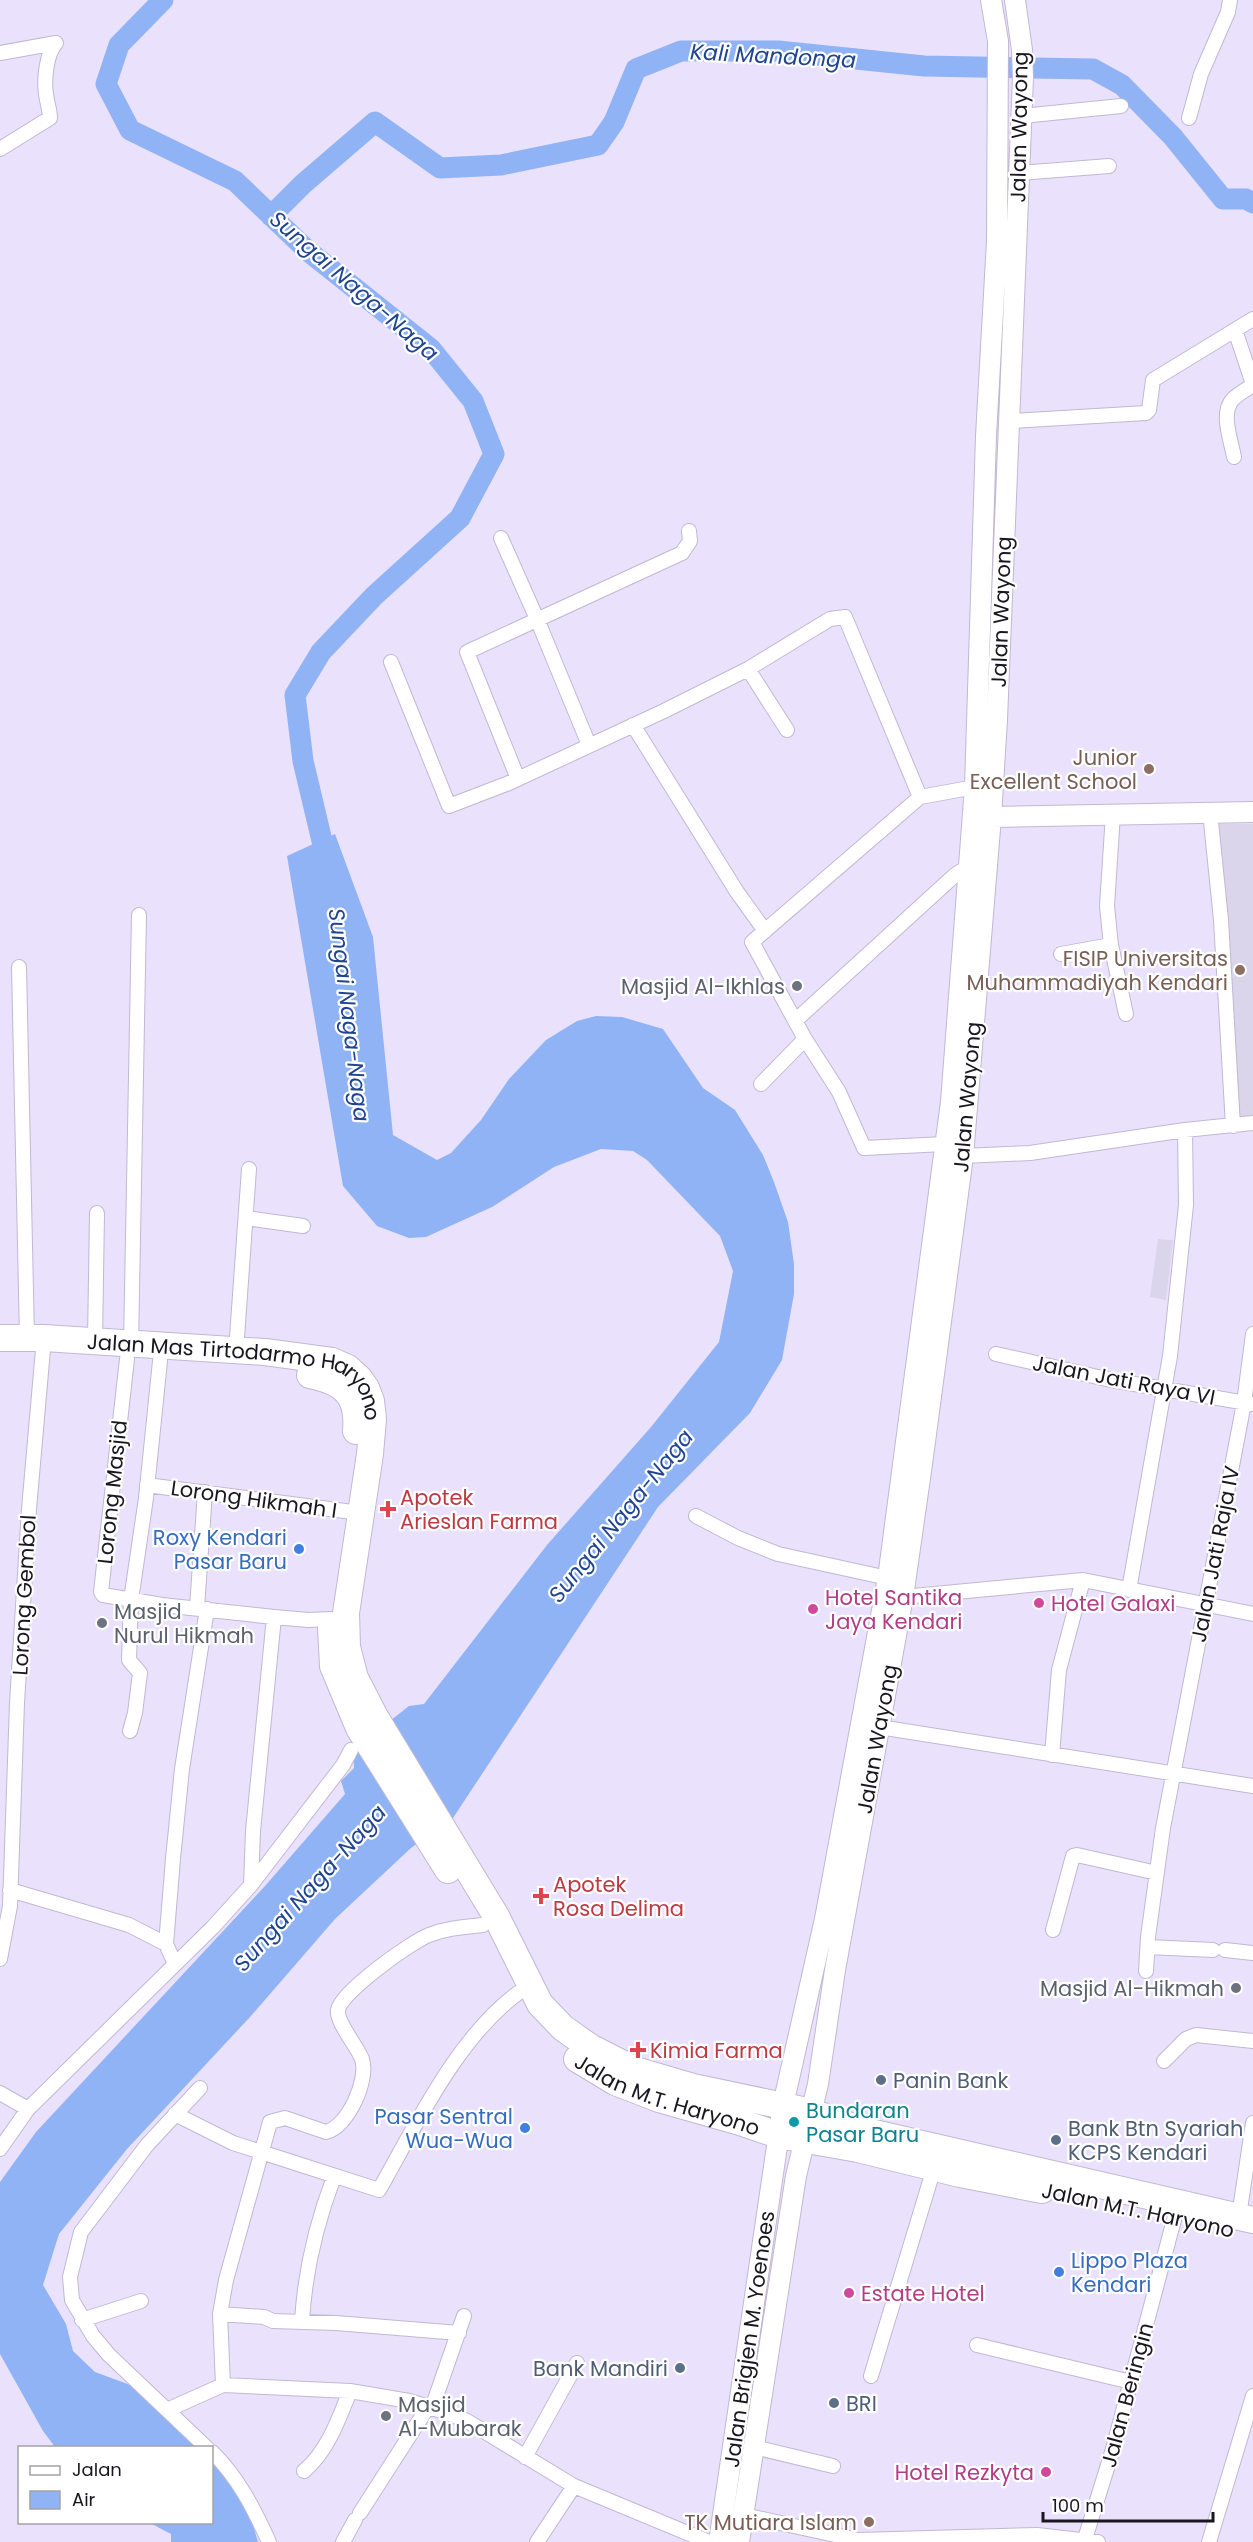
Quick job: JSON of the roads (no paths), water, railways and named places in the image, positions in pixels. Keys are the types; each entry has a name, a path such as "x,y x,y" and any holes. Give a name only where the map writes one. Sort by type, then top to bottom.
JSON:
{"highway":[{"name":"Jalan Mas Tirtodarmo Haryono","path":"0,1338 129,1352 265,1352 333,1361 348,1368 359,1378 371,1401 373,1419 370,1454 353,1512 331,1619 330,1646 333,1666 361,1731"},
{"name":"Jalan Mas Tirtodarmo Haryono","path":"0,1353 38,1343 95,1342 159,1361 261,1366 330,1379 340,1384 349,1394 356,1412 357,1428 346,1613 347,1647 355,1677 361,1731"},
{"name":"Jalan M.T. Haryono","path":"361,1731 496,1916 540,2004 563,2028 590,2048 635,2070 693,2088 812,2112 861,2130 1248,2224"},
{"name":"Jalan M.T. Haryono","path":"438,1838 532,2016 545,2032 576,2058 615,2082 684,2107 740,2122 778,2136 858,2149 934,2168 1175,2216 1248,2224"}],"main road":[{"name":"Jalan Wayong","path":"778,2136 825,1919 888,1578 951,1102 975,787 986,436 998,231 998,54 997,29 991,0"},
{"name":"Jalan Wayong","path":"805,2142 903,1597 963,1156 996,809 1002,560 1010,421 1023,77 1015,0"},
{"path":"982,560 1002,560"},
{"path":"996,809 1253,798"},
{"path":"996,809 1113,814 1253,812"},
{"name":"Jalan Brigjen M. Yoenoes","path":"719,2542 778,2136"},
{"name":"Jalan Brigjen M. Yoenoes","path":"739,2542 796,2176 805,2142"}],"street":[{"path":"1189,118 1201,74 1228,12 1230,0"},
{"path":"0,53 56,44 52,47 45,86 50,118 0,149"},
{"path":"1022,116 1121,106"},
{"path":"1019,173 1109,166"},
{"path":"1010,421 1146,412 1153,380 1253,319"},
{"path":"1233,457 1227,416 1228,407 1233,399 1253,385 1235,330"},
{"path":"519,779 467,652 682,553 690,542 689,531"},
{"path":"501,538 589,745"},
{"path":"391,662 447,806 519,779 633,725 748,669 830,619 845,617 920,797"},
{"path":"748,669 787,730"},
{"path":"633,725 737,892 765,932"},
{"path":"944,1144 864,1148 838,1092 805,1039 752,942 920,797 975,787"},
{"path":"1210,812 1221,920 1233,1126"},
{"path":"1113,814 1107,886 1111,945 1126,1014"},
{"path":"795,1021 955,875 969,866"},
{"path":"129,1352 139,915"},
{"path":"1061,954 1111,945"},
{"name":"Lorong Gembol","path":"0,1959 10,1906 17,1703 38,1343 19,967"},
{"path":"761,1084 805,1039"},
{"path":"963,1156 1030,1153 1185,1130 1253,1123"},
{"path":"1129,1590 1165,1387 1186,1205 1185,1130"},
{"path":"236,1351 249,1169"},
{"path":"95,1342 97,1213"},
{"path":"246,1218 303,1226"},
{"name":"Jalan Jati Raja IV","path":"1146,1971 1157,1873 1174,1773 1205,1604 1248,1403 1253,1334"},
{"name":"Lorong Masjid","path":"129,1352 101,1592 107,1598 131,1600"},
{"name":"Jalan Jati Raya VI","path":"996,1353 1111,1380 1165,1387 1248,1403"},
{"path":"130,1731 135,1713 140,1673 129,1659 131,1600 147,1485 159,1361"},
{"name":"Lorong Hikmah I","path":"147,1485 353,1512"},
{"path":"175,1964 166,1944 182,1769 202,1608 205,1492"},
{"path":"696,1516 738,1538 778,1554 888,1578"},
{"path":"903,1597 1083,1580 1253,1614"},
{"path":"1052,1755 1059,1670 1083,1580"},
{"path":"131,1600 274,1617 308,1620 331,1619"},
{"path":"251,1885 253,1831 274,1617"},
{"path":"879,1727 1253,1786"},
{"path":"0,2149 28,2109 175,1964 251,1885 343,1765 361,1731"},
{"path":"1053,1930 1073,1856 1157,1873"},
{"path":"10,1890 129,1925 166,1944"},
{"path":"223,2385 220,2314 226,2280 259,2153 272,2119 285,2118 326,2132 335,2128 348,2115 361,2079 363,2061 338,2014 338,2007 350,1992 399,1951 426,1936 455,1927 483,1925"},
{"path":"1148,1947 1253,1953"},
{"path":"175,2114 233,2143 259,2153 379,2190 456,2061 501,2006 518,1993"},
{"path":"1164,2061 1186,2039 1196,2035 1253,2041"},
{"path":"200,2088 147,2145 81,2232 69,2277 72,2300 82,2320 109,2355 205,2446"},
{"path":"0,2093 28,2109"},
{"path":"1248,2224 1253,2123"},
{"path":"871,2376 934,2168"},
{"path":"302,2321 304,2288 315,2230 334,2177"},
{"name":"Jalan Beringin","path":"1089,2541 1175,2216"},
{"path":"82,2320 141,2301"},
{"path":"220,2314 264,2317 273,2321 302,2321 459,2333"},
{"path":"343,2542 430,2407 464,2316"},
{"path":"977,2345 1131,2382"},
{"path":"525,2457 577,2363"},
{"path":"167,2410 223,2385 350,2391 430,2407 467,2421 574,2486 710,2542"},
{"path":"304,2470 312,2464 333,2433 350,2391"},
{"path":"1209,2542 1253,2396"},
{"path":"754,2447 834,2466"},
{"path":"213,2453 236,2479 254,2507 269,2542"},
{"path":"537,2542 574,2486"},
{"path":"744,2515 858,2540 1038,2535 1089,2541"}],"water":[{"path":"335,834 373,937 393,1135 437,1160 451,1153 481,1120 509,1079 546,1040 577,1021 596,1016 622,1017 663,1029 703,1088 735,1110 763,1155 788,1222 794,1264 794,1294 782,1360 750,1413 658,1507 453,1818 411,1848 335,1919 250,2017 127,2149 59,2234 43,2285 66,2324 73,2351 95,2372 133,2386 198,2446 54,2446 43,2431 0,2354 0,2182 36,2132 265,1886 345,1794 341,1781 354,1768 353,1750 409,1706 424,1704 547,1545 651,1427 719,1342 733,1271 720,1236 647,1160 633,1151 601,1149 554,1167 492,1207 426,1237 409,1238 377,1226 343,1186 287,856"},
{"path":"213,2461 248,2508 258,2542 171,2542 171,2534 152,2524 213,2524"}],"waterway":[{"name":"Sungai Naga-Naga","path":"163,0 119,45 106,84 130,130 235,181 308,251 431,349 473,401 494,454 460,518 374,596 321,652 295,695 303,761 328,866"},
{"name":"Kali Mandonga","path":"271,216 303,184 375,122 440,168 501,165 598,145 614,122 636,69 681,51 778,51 924,66 1093,69 1122,85 1173,137 1223,199 1246,199 1253,203"}],"place":[{"name":"Junior Excellent School","path":"1149,769"},
{"name":"FISIP Universitas Muhammadiyah Kendari","path":"1240,970"},
{"name":"Masjid Al-Ikhlas","path":"797,986"},
{"name":"Apotek Arieslan Farma","path":"388,1509"},
{"name":"Roxy Kendari Pasar Baru","path":"299,1549"},
{"name":"Hotel Galaxi","path":"1039,1603"},
{"name":"Hotel Santika Jaya Kendari","path":"813,1609"},
{"name":"Masjid Nurul Hikmah","path":"102,1623"},
{"name":"Apotek Rosa Delima","path":"541,1896"},
{"name":"Masjid Al-Hikmah","path":"1236,1988"},
{"name":"Kimia Farma","path":"638,2050"},
{"name":"Panin Bank","path":"881,2080"},
{"name":"Bundaran Pasar Baru","path":"794,2122"},
{"name":"Pasar Sentral Wua-Wua","path":"525,2128"},
{"name":"Bank Btn Syariah KCPS Kendari","path":"1056,2140"},
{"name":"Lippo Plaza Kendari","path":"1059,2272"},
{"name":"Estate Hotel","path":"849,2293"},
{"name":"Bank Mandiri","path":"680,2368"},
{"name":"BRI","path":"834,2403"},
{"name":"Masjid Al-Mubarak","path":"386,2416"},
{"name":"Hotel Rezkyta","path":"1046,2472"},
{"name":"TK Mutiara Islam","path":"869,2522"}]}
